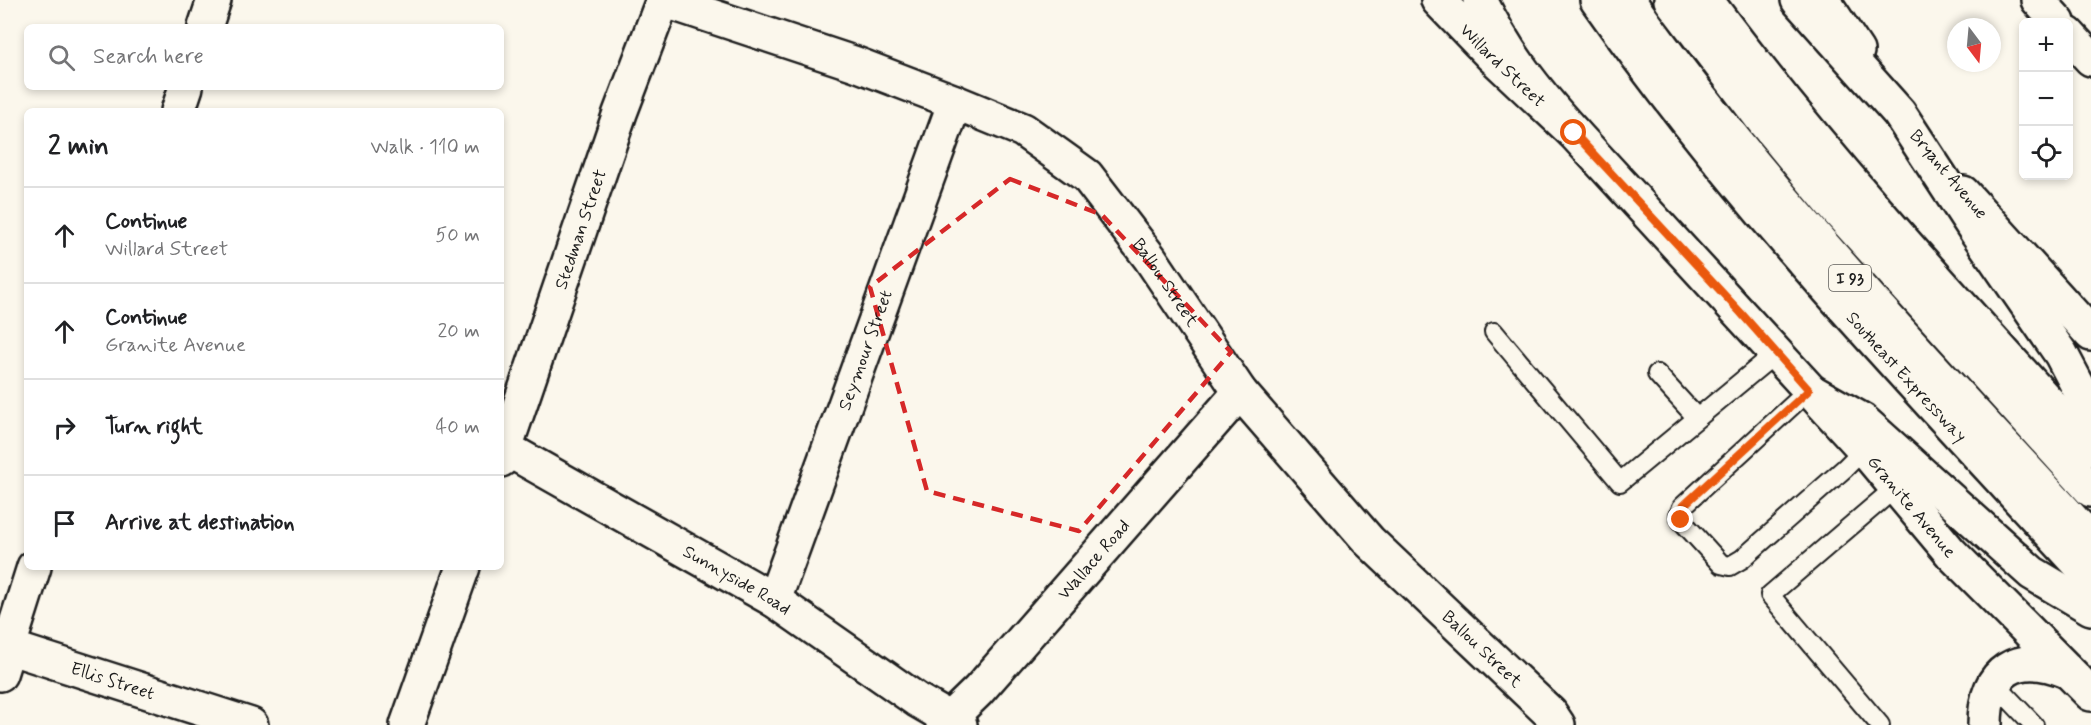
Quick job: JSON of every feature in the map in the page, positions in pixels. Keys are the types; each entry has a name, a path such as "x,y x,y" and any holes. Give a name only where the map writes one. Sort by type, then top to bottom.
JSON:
{"main road":[{"name":"Ballou Street","path":"663,0 856,64 1023,130 1087,176 1150,258 1240,392 1369,541 1550,713 1558,725"},
{"name":"Stedman Street","path":"504,451 620,113 663,0"},
{"name":"Willard Street","path":"1438,0 1492,56 1574,133 1741,313"},
{"path":"1480,0 1525,76 1574,133"},
{"name":"Southeast Expressway","path":"1597,0 1712,154 1782,238 2091,577"},
{"name":"I 93","path":"1628,0 1732,138 1801,222 2091,540"},
{"name":"I 93","path":"1671,0 1765,123 1837,210 2091,490"},
{"path":"1706,0 1786,106 1859,192 2091,449"},
{"path":"1798,0 1899,113 1976,231 2061,354 2091,411"},
{"name":"Bryant Avenue","path":"1823,0 1899,113 1970,201 2091,334"},
{"path":"2038,0 2054,18"},
{"path":"2073,39 2091,59"},
{"path":"179,108 185,90"},
{"name":"Seymour Street","path":"774,600 955,102"},
{"name":"Granite Avenue","path":"1741,313 1864,448 1951,553 2091,694"},
{"path":"1809,390 1862,420 2032,573 2091,608"},
{"name":"Wallace Road","path":"951,723 1240,392"},
{"name":"Sunnyside Road","path":"504,455 774,600 951,723"},
{"path":"4,660 33,570"},
{"path":"407,725 462,570"},
{"name":"Ellis Street","path":"4,660 250,725"},
{"path":"1985,725 1987,696 1993,682 2011,667 2037,661 2067,671"}],"lane":[{"path":"1494,332 1620,482 1776,352"},
{"path":"1657,375 1697,418"},
{"path":"1809,390 1682,507 1679,515 1681,520 1721,564 1730,566 1742,559 1845,468 1864,448"},
{"path":"1880,725 1770,596 1895,488"},
{"path":"1993,682 2034,725"}],"highlighted area":[{"path":"1010,179 1102,215 1231,352 1079,531 927,491 870,287"}],"route":[{"path":"1574,133 1809,390 1682,507 1679,515 1681,520"}]}
